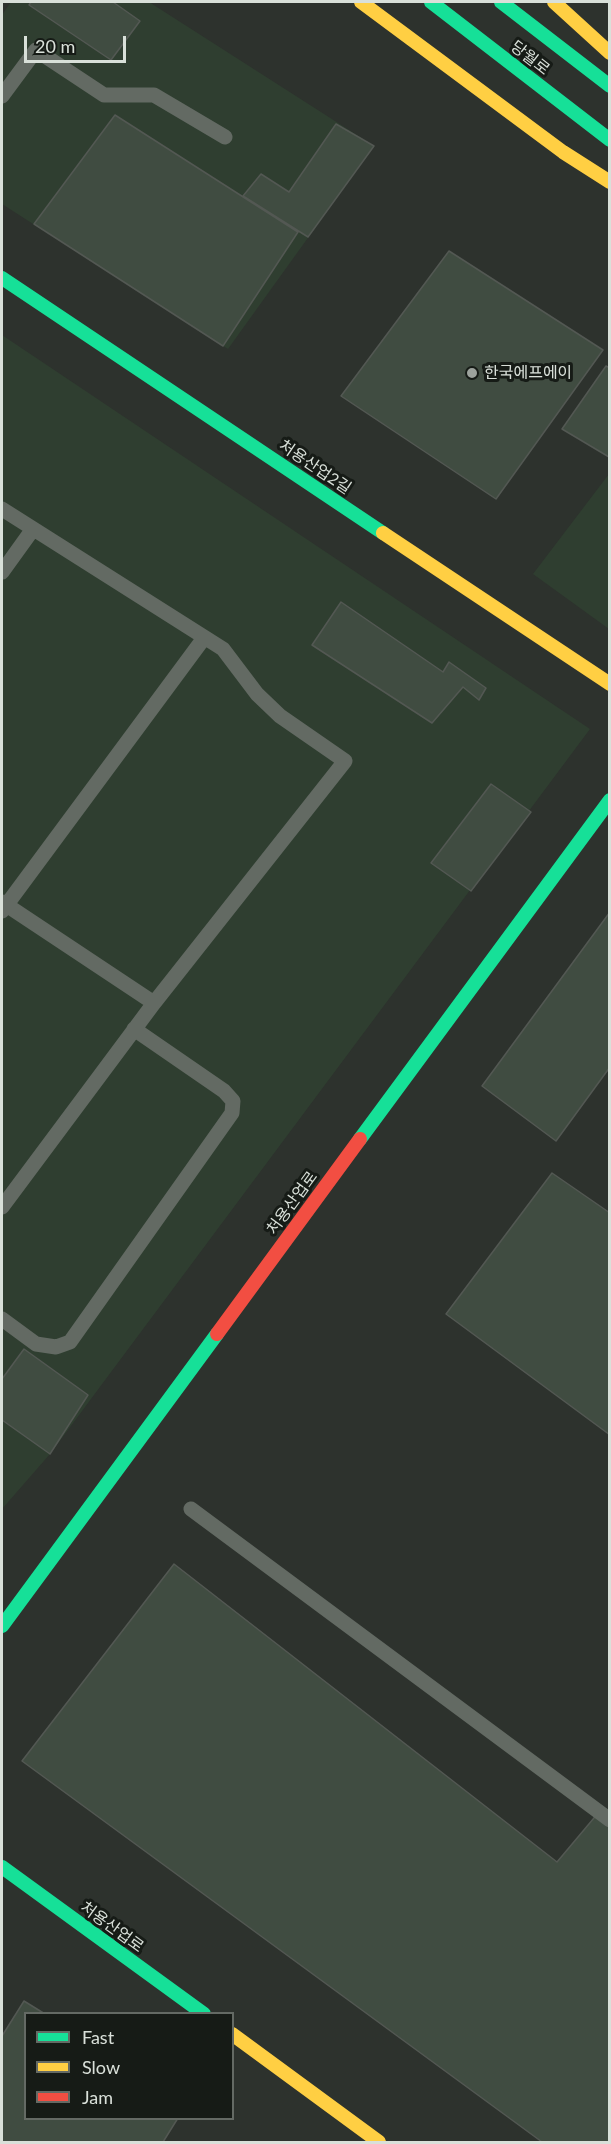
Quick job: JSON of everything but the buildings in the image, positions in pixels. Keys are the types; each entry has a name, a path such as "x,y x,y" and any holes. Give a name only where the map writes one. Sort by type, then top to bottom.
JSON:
{"main road":[{"path":"361,2 563,152 609,182"},
{"name":"당월로","path":"431,2 609,140"},
{"name":"당월로","path":"501,2 609,86"},
{"path":"554,2 609,53"},
{"name":"처용산업2길","path":"2,278 609,684"},
{"name":"처용산업로","path":"2,1626 609,800"},
{"name":"처용산업로","path":"2,1867 203,2012"},
{"path":"234,2035 379,2142"}],"lane":[{"path":"2,96 36,50 104,94 154,95 225,137"},
{"path":"2,509 223,650 257,694 280,716 345,761 134,1029 2,1207"},
{"path":"2,572 33,529"},
{"path":"154,1003 3,906 204,638"},
{"path":"2,1318 36,1344 56,1347 70,1341 232,1113 233,1101 224,1090 134,1029"},
{"path":"191,1509 609,1820"}],"shaded area":[{"path":"11,2 149,2 374,146 228,349 2,204 2,15"},
{"path":"2,335 590,729 50,1454 2,1509"},
{"path":"609,474 609,629 533,574"}],"traffic: fast":[{"path":"431,2 610,140"},
{"path":"501,2 610,86"},
{"path":"2,278 383,533"},
{"path":"360,1139 610,800"},
{"path":"2,1626 217,1334"},
{"path":"2,1867 201,2012"}],"traffic: slow":[{"path":"361,2 563,152 610,182"},
{"path":"554,2 610,53"},
{"path":"383,533 610,684"},
{"path":"234,2035 379,2142"}],"traffic: jam":[{"path":"217,1334 360,1139"}],"place":[{"name":"한국에프에이","path":"472,373"}]}
